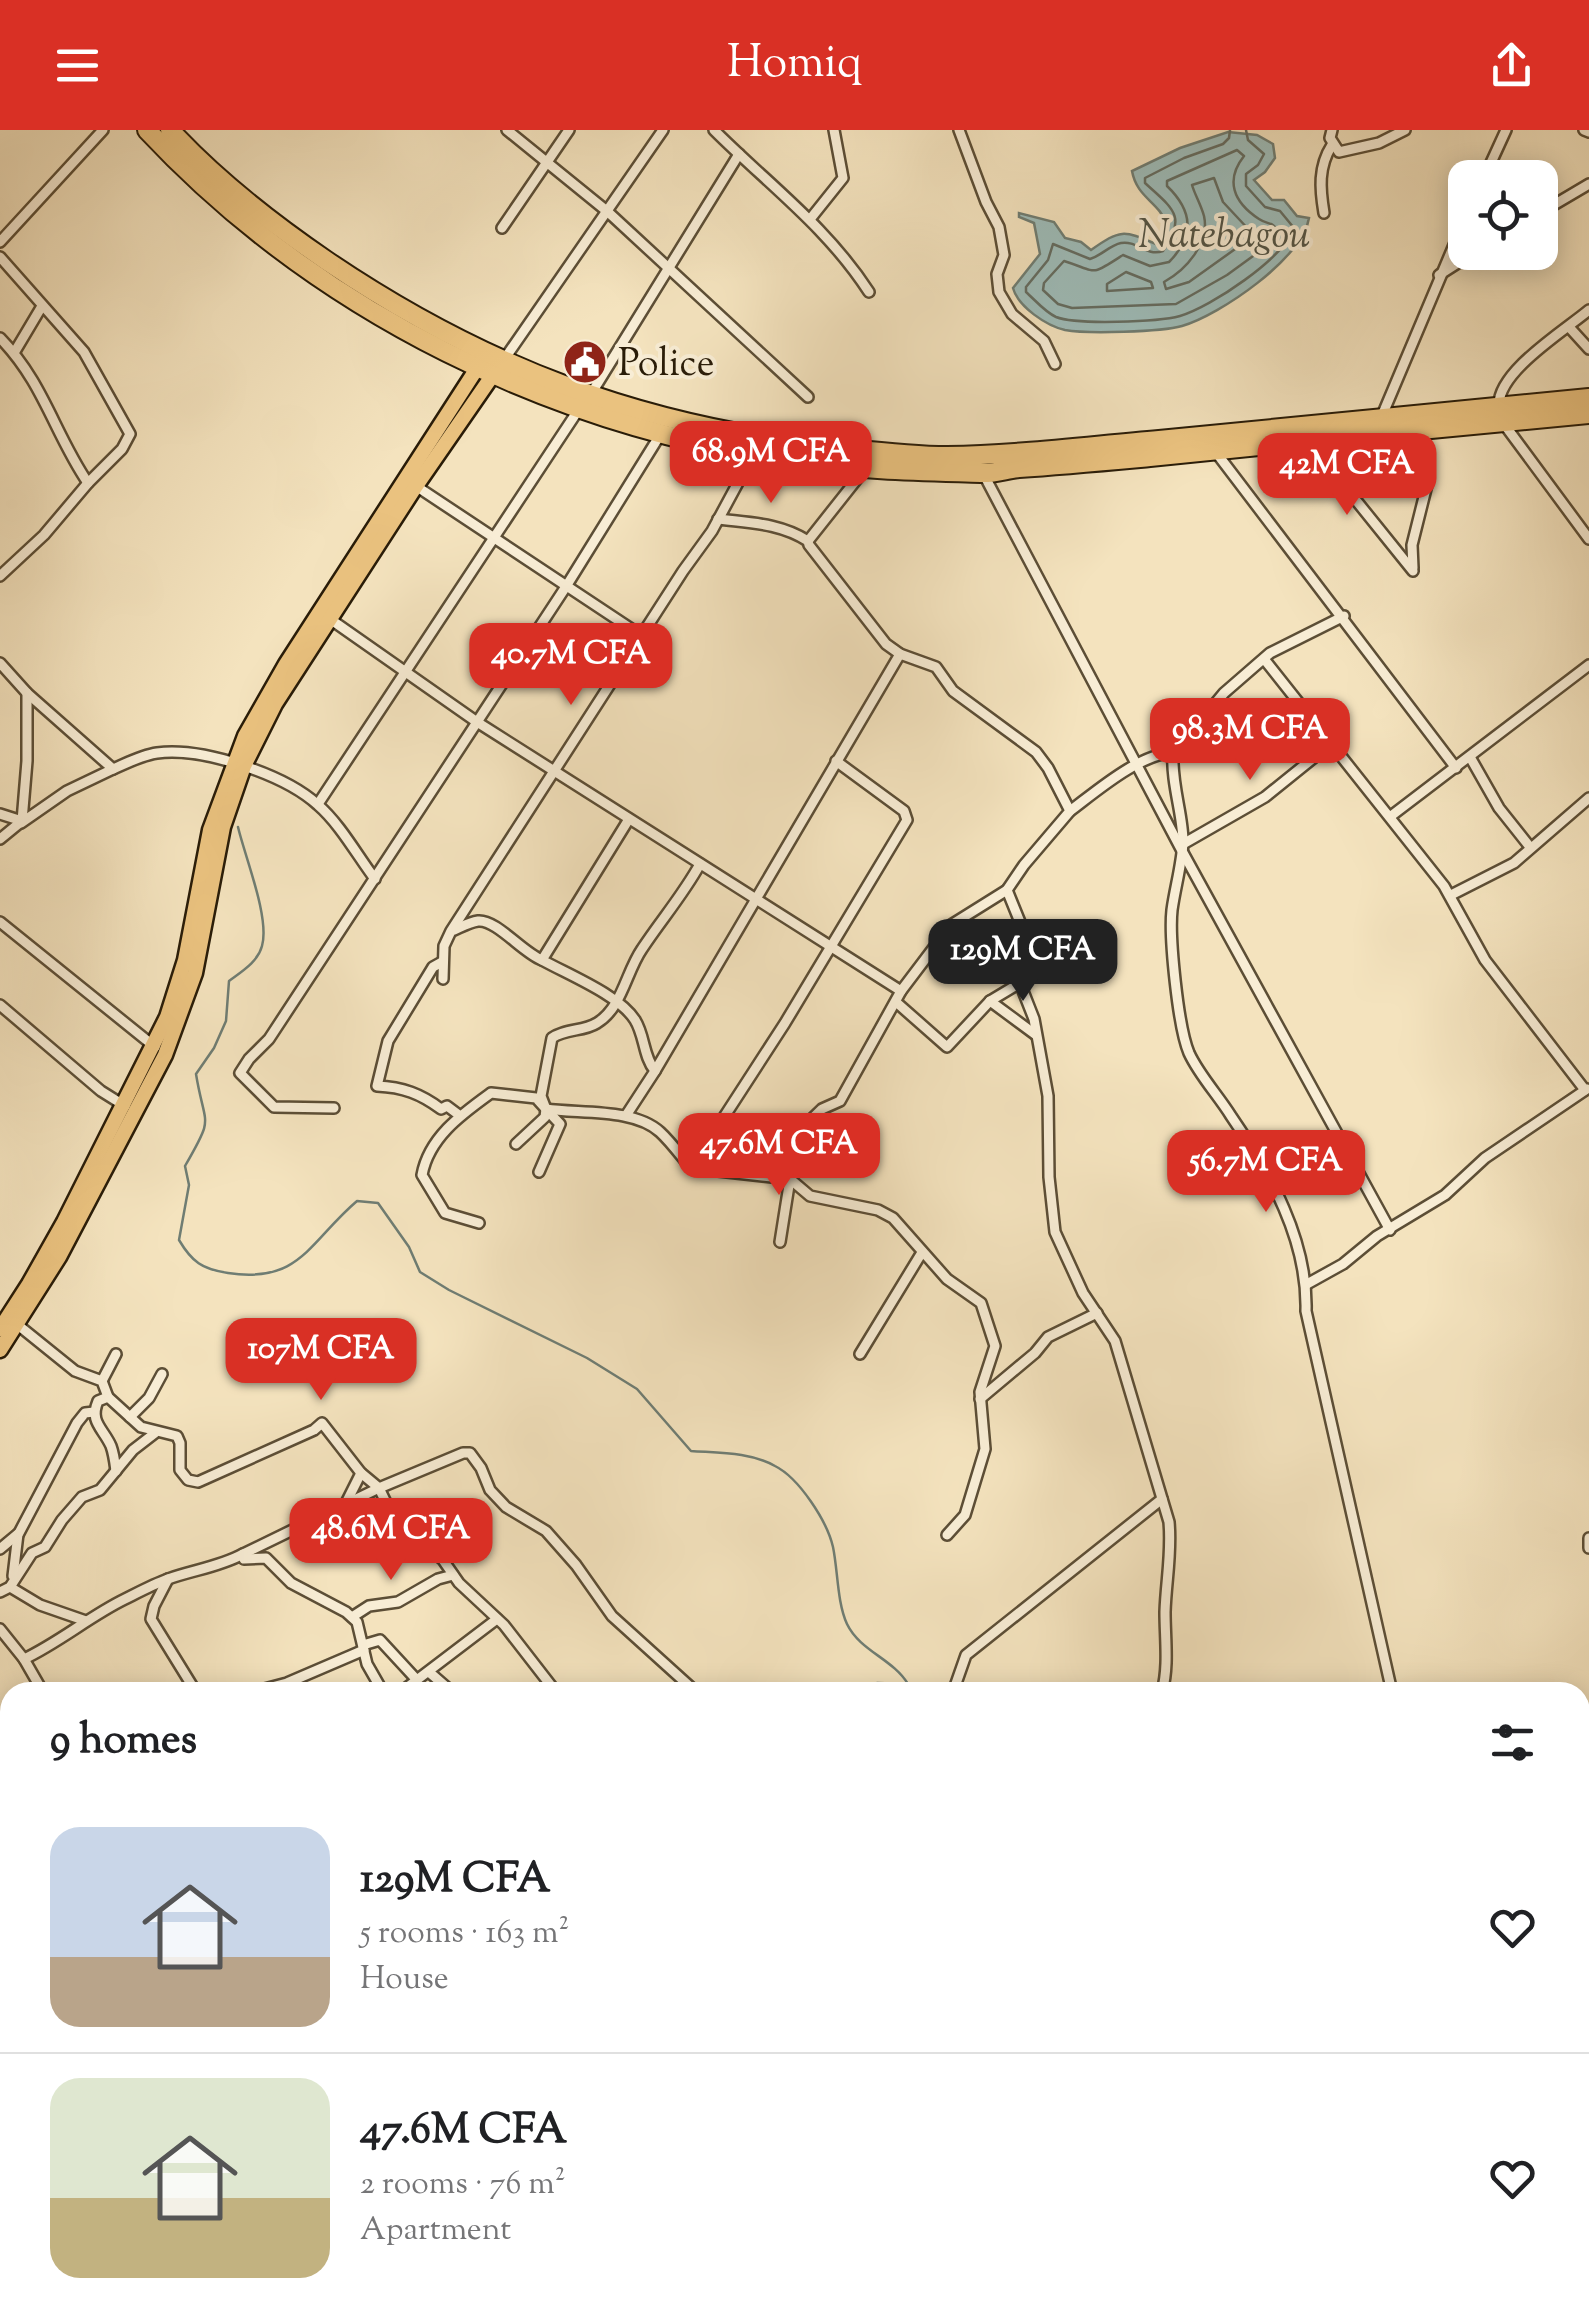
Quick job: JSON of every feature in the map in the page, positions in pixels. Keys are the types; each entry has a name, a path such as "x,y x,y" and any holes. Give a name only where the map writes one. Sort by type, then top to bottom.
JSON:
{"highway":[{"path":"147,130 188,173 254,231 376,313 660,435 754,454 864,468 984,474 1310,442 1383,426"},
{"path":"170,130 228,188 274,224 490,365"},
{"path":"1500,415 1589,398"},
{"path":"584,402 738,435 946,456 1500,415 1589,414"}],"main road":[{"path":"5,1325 101,1178 182,1016 194,973 215,856 239,764 490,365"},
{"path":"0,1350 5,1325 155,1048 177,989 210,830 260,708 490,365"}],"street":[{"path":"2,236 103,130"},
{"path":"508,130 608,212 808,396"},
{"path":"502,228 569,130"},
{"path":"490,365 608,212 663,130"},
{"path":"714,130 811,218 844,255 868,292"},
{"path":"811,218 843,178 834,130"},
{"path":"959,130 999,227 1004,256 996,274 999,292 1012,314 1044,341 1055,364"},
{"path":"1324,214 1320,184 1326,155 1332,146 1332,130"},
{"path":"1332,146 1339,152 1374,145 1405,130"},
{"path":"1492,160 1506,130"},
{"path":"318,804 584,402 739,154"},
{"path":"1558,202 1589,184"},
{"path":"1310,442 1413,571 1412,545 1427,485 1383,426 1448,256"},
{"path":"0,257 84,352 130,434 122,449 44,535 0,576"},
{"path":"1439,275 1448,269"},
{"path":"14,352 42,306"},
{"path":"1589,310 1507,378 1498,396 1500,415 1589,539"},
{"path":"1569,327 1589,349"},
{"path":"0,338 37,384 88,483"},
{"path":"334,1108 274,1107 240,1073 248,1059 270,1040 567,585 660,435"},
{"path":"1215,451 1456,768"},
{"path":"443,979 442,962 451,931 718,520 754,454"},
{"path":"808,541 864,468"},
{"path":"984,474 1390,1230"},
{"path":"416,486 642,636"},
{"path":"718,520 758,521 808,541 886,644 900,654 936,666 953,691 1036,752 1070,811"},
{"path":"1344,616 1274,650 1224,693 1173,752 1182,846 1171,915 1188,1050 1277,1192 1297,1246 1306,1284 1306,1312 1390,1682"},
{"path":"330,619 478,722 901,991"},
{"path":"627,1114 900,654"},
{"path":"1264,659 1444,886 1485,960 1587,1088 1486,1158 1446,1195 1306,1284"},
{"path":"0,663 27,693 113,768"},
{"path":"1391,816 1589,665"},
{"path":"22,822 27,693"},
{"path":"1182,846 1265,796 1332,743"},
{"path":"780,1242 790,1180 785,1156 791,1139 822,1109 840,1100 901,991 951,925 1008,890 1070,811 1111,779 1164,752 1173,752"},
{"path":"0,840 67,791 113,768 157,753 239,764 284,784 318,804 375,878"},
{"path":"1470,757 1494,801 1530,847"},
{"path":"691,1168 722,1117 738,1100 908,818 836,760"},
{"path":"1451,895 1514,863 1589,798"},
{"path":"0,814 22,822"},
{"path":"542,960 629,819"},
{"path":"516,1144 546,1117 541,1096 552,1038 566,1030 595,1024 616,1002 639,952 684,894 700,864"},
{"path":"1008,890 1028,960 1023,992 1034,1020 1048,1096 1054,1232 1083,1294 1115,1341 1169,1522 1172,1551 1165,1609 1165,1682"},
{"path":"451,931 476,921 487,922 524,951 616,1002 637,1024 648,1062 655,1071"},
{"path":"0,922 155,1048"},
{"path":"896,1002 944,1047 990,1002 1015,986 1028,960"},
{"path":"442,962 433,967 388,1041 378,1086 395,1086 422,1095 441,1109 447,1106 458,1115"},
{"path":"990,1002 1036,1035"},
{"path":"0,1005 101,1091 125,1106"},
{"path":"480,1223 445,1213 422,1175 424,1164 446,1127 458,1115 491,1093 536,1098 560,1124 540,1172"},
{"path":"546,1109 627,1114 658,1130 691,1168 790,1180 810,1196 878,1210 893,1218 947,1279 981,1303 996,1346 980,1399 985,1449 965,1515 947,1535"},
{"path":"775,1178 788,1168"},
{"path":"860,1354 921,1254"},
{"path":"980,1399 1035,1354 1048,1337 1097,1313"},
{"path":"5,1325 75,1371 102,1381"},
{"path":"116,1354 102,1381 108,1397 130,1418 155,1433"},
{"path":"130,1418 149,1398 162,1374"},
{"path":"108,1397 98,1401 95,1422 112,1447 116,1472"},
{"path":"8,1587 18,1534 77,1422 85,1413 94,1412"},
{"path":"8,1587 82,1498 100,1490 133,1450 155,1433 166,1431 177,1436 180,1470 188,1480 198,1482 322,1423 361,1473 378,1488 402,1528 443,1560 548,1682"},
{"path":"24,1658 168,1579 229,1562 378,1488 470,1453 490,1490 506,1507 546,1531 612,1616 685,1682"},
{"path":"345,1505 361,1473"},
{"path":"957,1682 966,1655 1162,1500"},
{"path":"0,1549 18,1534"},
{"path":"1589,1538 1589,1548"},
{"path":"243,1554 244,1559 266,1558 291,1583 352,1617 360,1628 366,1664 376,1682"},
{"path":"352,1617 368,1606 398,1602 438,1579 454,1575"},
{"path":"168,1579 152,1619 190,1682"},
{"path":"8,1587 86,1621"},
{"path":"413,1682 497,1619"},
{"path":"0,1628 37,1682"},
{"path":"289,1682 380,1640 416,1679"},
{"path":"429,1672 440,1682"}],"water":[{"name":"Natebagou","path":"1228,132 1257,135 1273,144 1275,158 1254,180 1272,200 1284,200 1297,216 1309,218 1292,250 1258,283 1198,320 1158,330 1065,330 1042,320 1021,302 1013,288 1040,254 1034,223 1019,217 1019,213 1054,222 1065,238 1081,242 1091,250 1122,234 1156,244 1167,224 1138,187 1132,171 1180,148"}],"waterway":[{"path":"238,827 260,904 264,934 257,957 229,981 226,1021 196,1074 205,1121 185,1166 189,1185 179,1240 184,1248 193,1259 211,1269 252,1275 272,1272 302,1257 357,1201 378,1203 409,1247 420,1272 587,1358 637,1389 691,1451 755,1458 775,1466 793,1480 811,1501 830,1537 847,1624 860,1641 907,1682"}],"place":[{"name":"Police","path":"585,362"}]}
